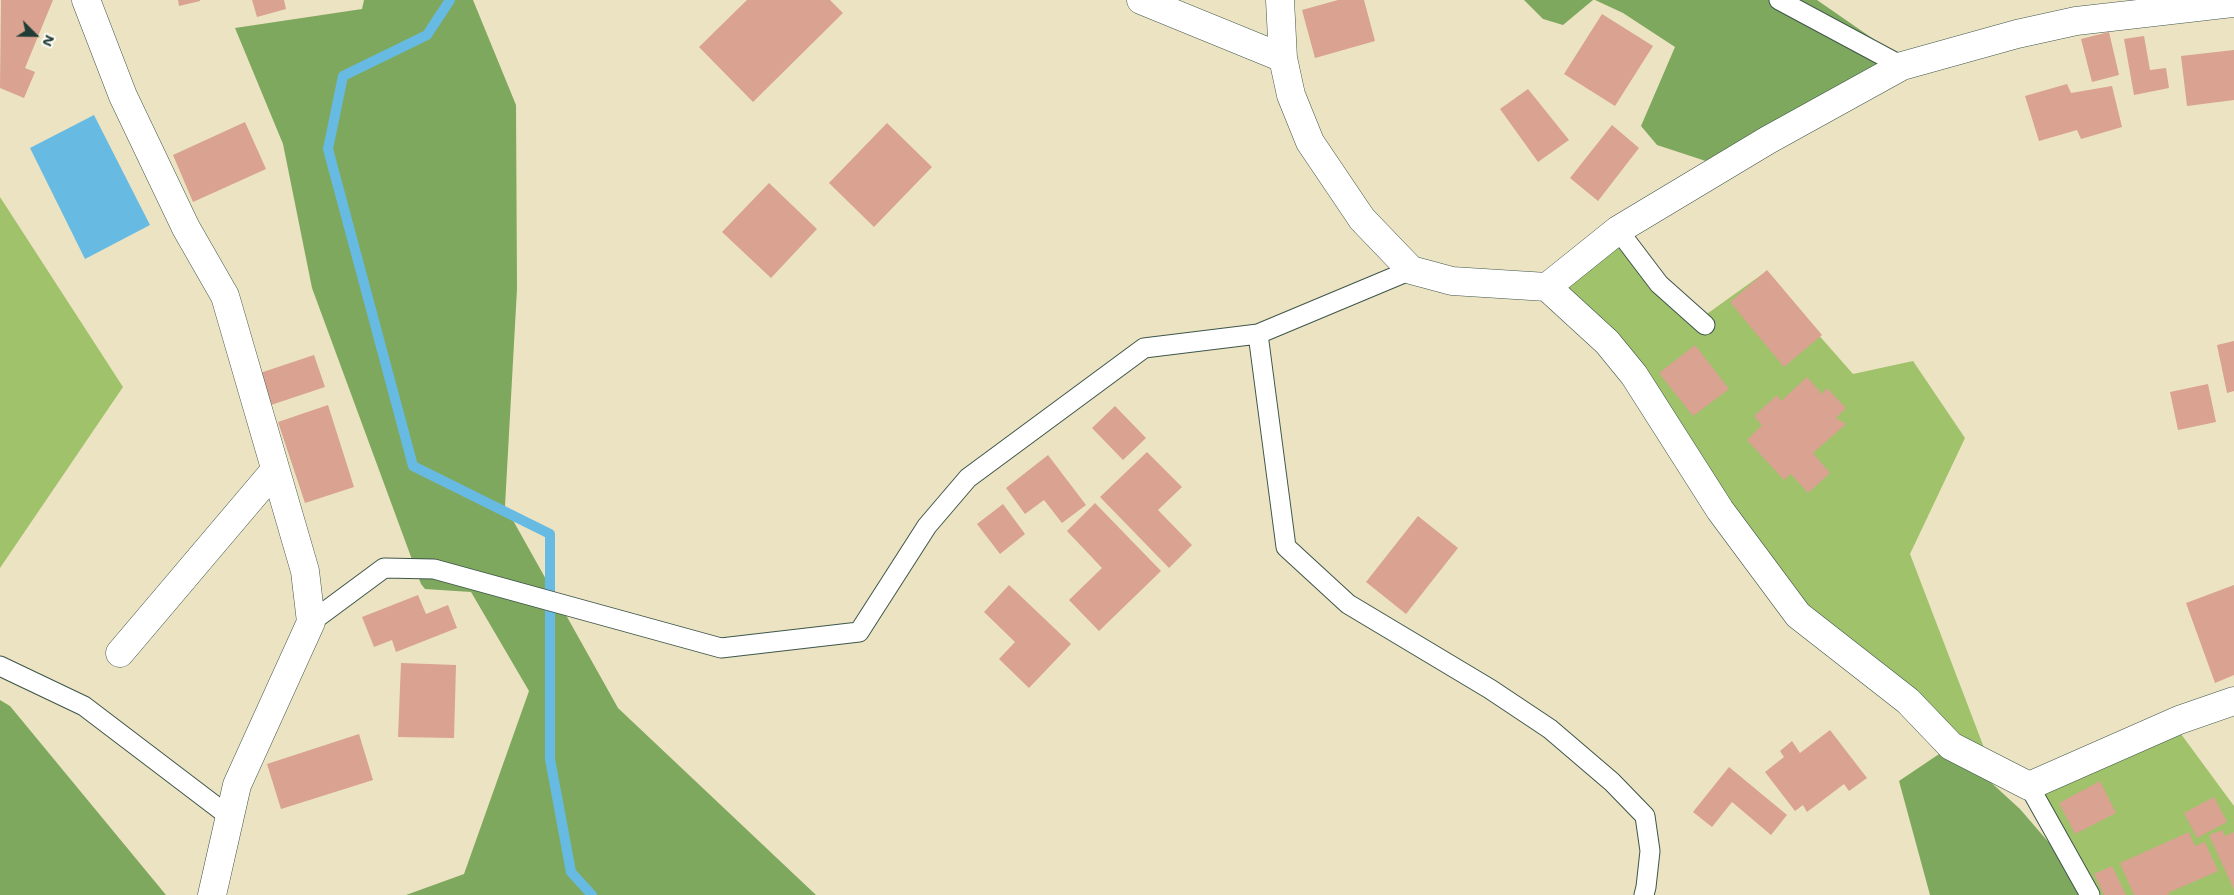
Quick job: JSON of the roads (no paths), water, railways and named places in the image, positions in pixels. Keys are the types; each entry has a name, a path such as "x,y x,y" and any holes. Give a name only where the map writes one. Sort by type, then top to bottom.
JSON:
{"street":[{"path":"86,0 123,96 186,228 225,296 305,571 310,622 237,785 212,895"},
{"path":"1141,0 1283,58"},
{"path":"1280,0 1283,58 1291,95 1310,142 1362,219 1411,270 1452,281 1546,287 1607,342 1634,375 1720,510 1798,615 1908,701 1951,746 2029,786 2179,720 2234,701"},
{"path":"1546,287 1618,230 1768,140 1902,66 2017,34 2076,21 2234,3"},
{"path":"120,653 276,470"}],"lane":[{"path":"1779,0 1902,66"},
{"path":"1618,230 1659,284 1705,325"},
{"path":"310,622 384,568 434,569 721,648 860,632 927,526 968,478 1144,348 1258,334 1411,270"},
{"path":"1258,334 1286,547 1348,604 1490,689 1543,724 1612,782 1645,816 1650,851 1644,895"},
{"path":"0,666 84,706 230,817"},
{"path":"2029,786 2090,895"}],"water":[{"path":"94,115 150,225 85,259 30,148"}],"waterway":[{"path":"450,0 427,35 343,76 328,149 413,466 550,534 550,759 571,872 592,895"}]}
